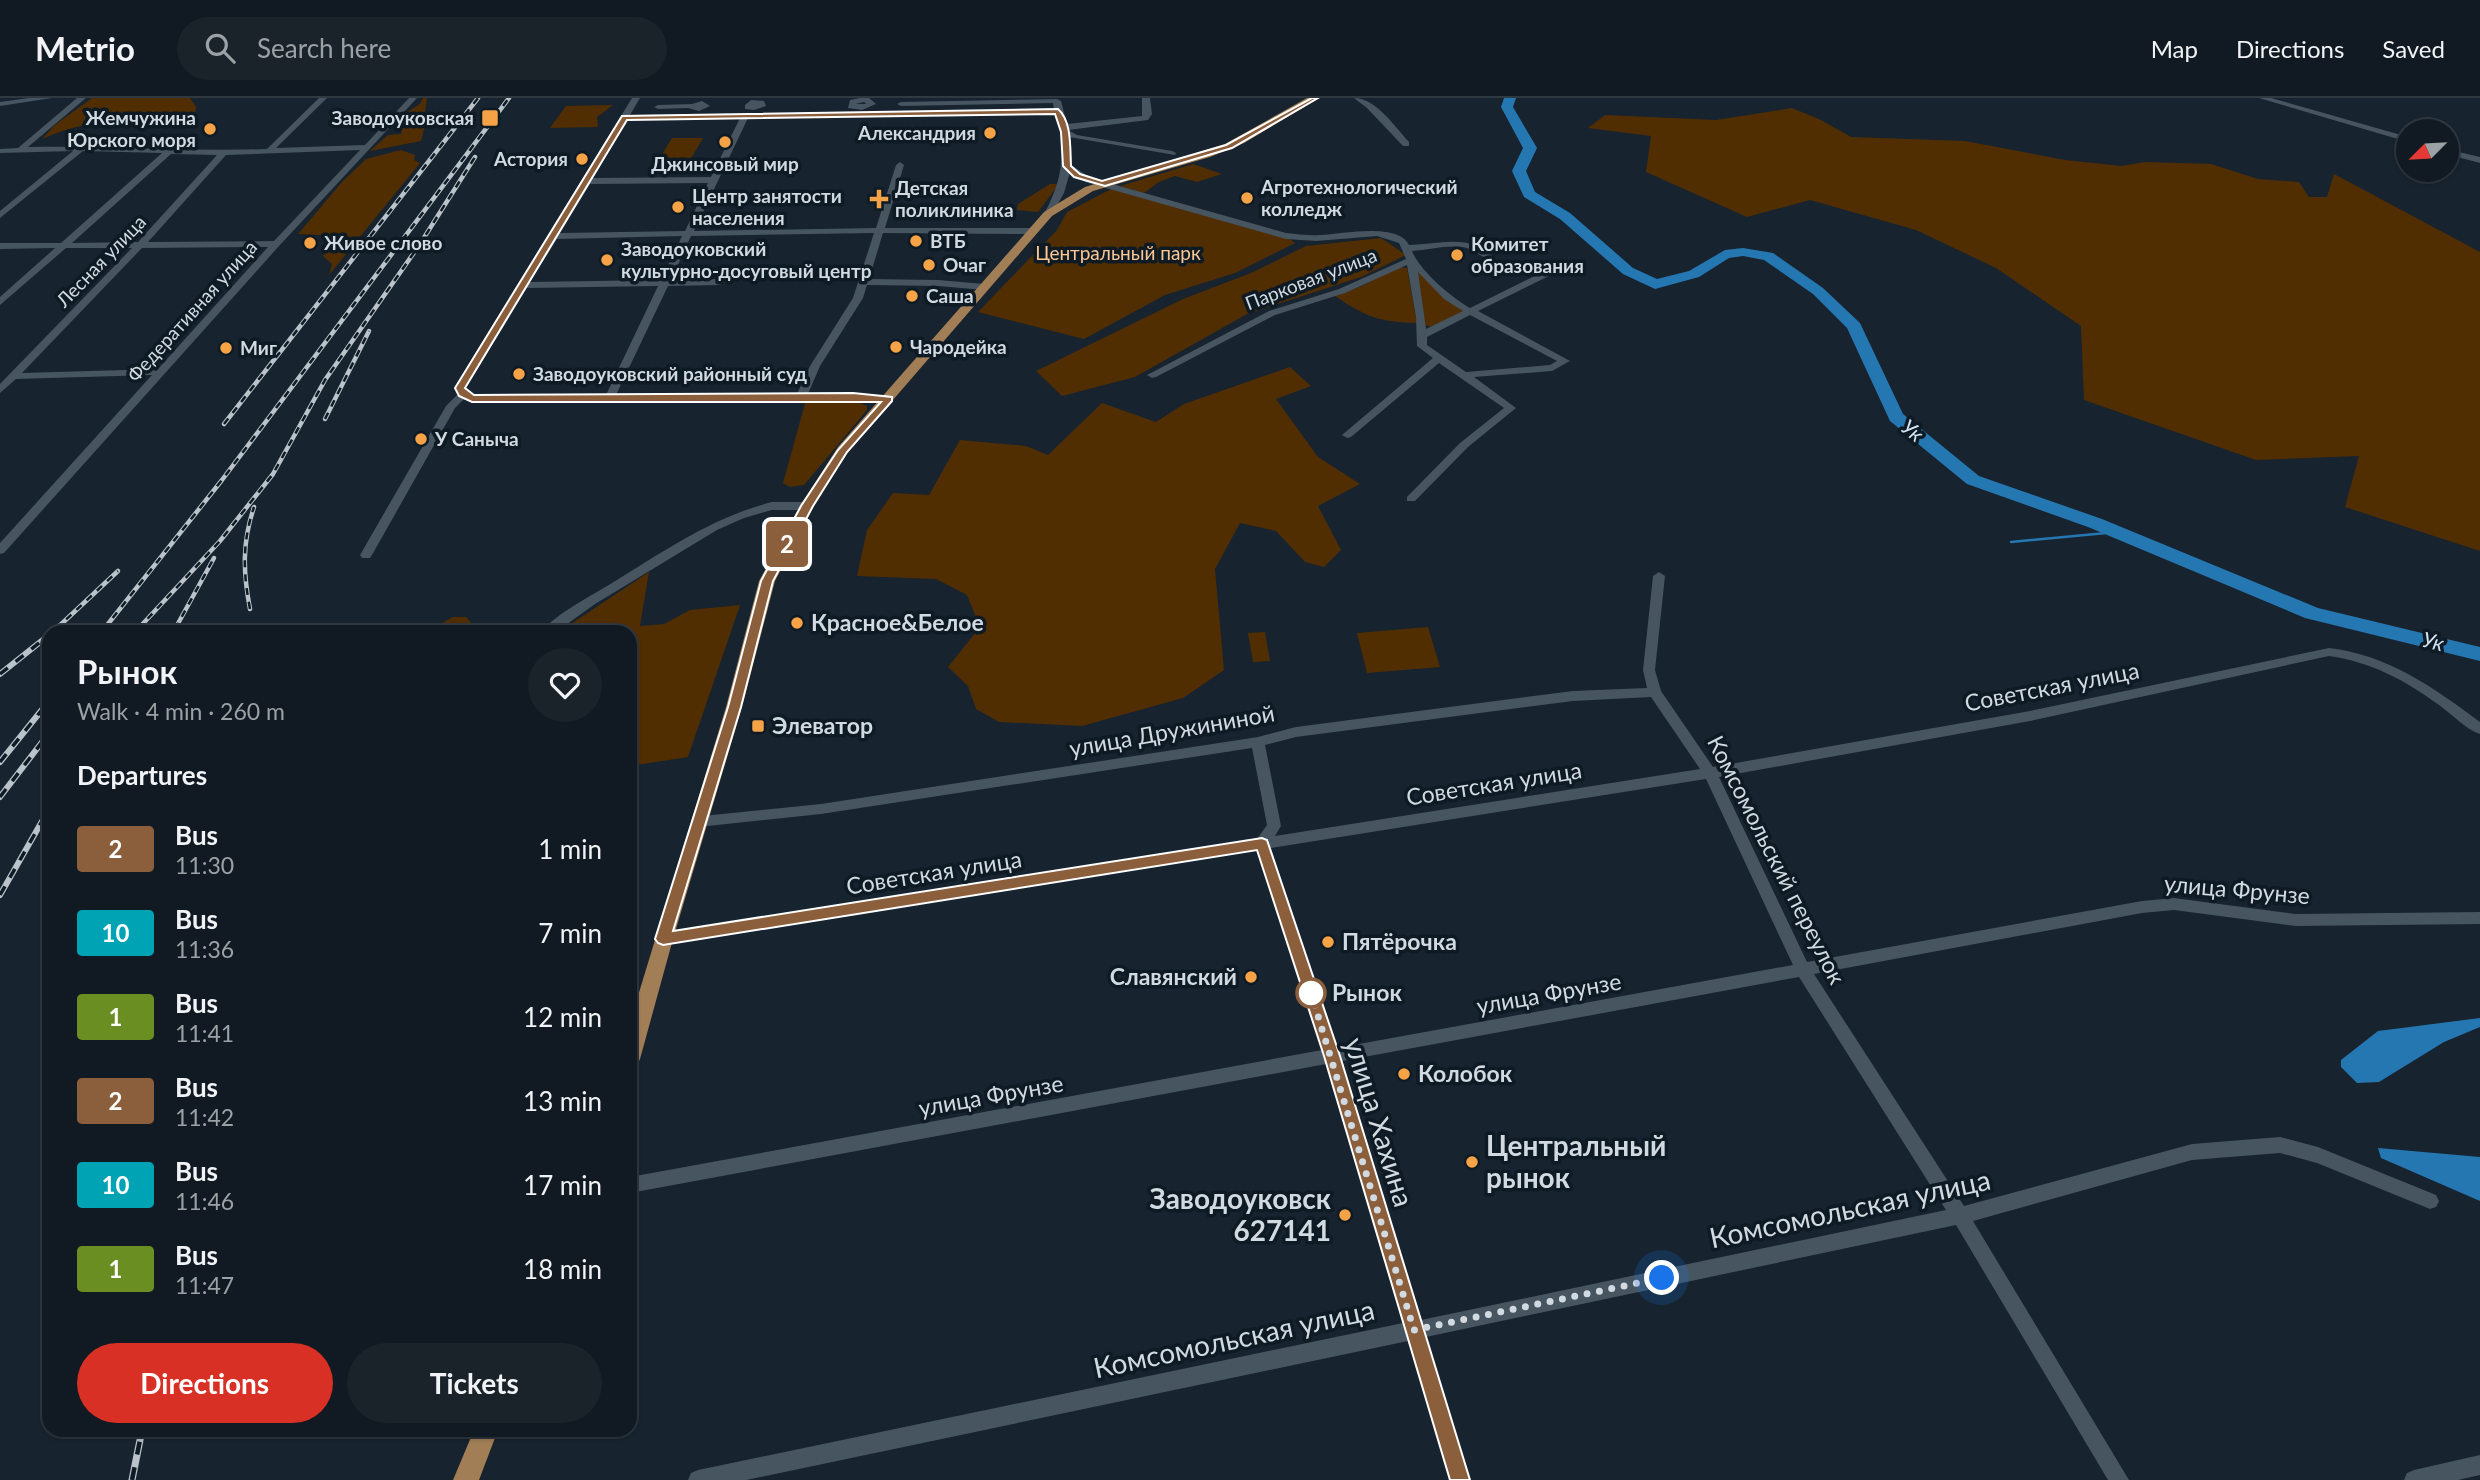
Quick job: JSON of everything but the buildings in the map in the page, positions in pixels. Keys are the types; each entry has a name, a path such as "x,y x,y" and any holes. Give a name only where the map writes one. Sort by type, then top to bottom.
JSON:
{"main road":[{"path":"637,1034 734,707 767,581 807,506 843,450 1048,214 1067,199 1102,184 1229,147 1314,98"},
{"path":"466,1480 483,1437"}],"street":[{"path":"0,104 48,98"},
{"path":"21,149 82,98"},
{"path":"269,151 323,98"},
{"name":"Федеративная улица","path":"0,550 159,372 413,98"},
{"path":"636,98 460,388 463,394 472,398 888,399"},
{"path":"1064,129 1145,118 1148,114 1146,98"},
{"path":"1358,98 1370,106 1405,144"},
{"path":"2263,98 2396,137"},
{"path":"658,107 691,106 700,103 746,110 762,106 851,104 862,108 872,104 1057,100 1064,129 1067,166 1064,188 1048,214"},
{"path":"624,117 746,110 1058,112"},
{"path":"609,399 746,110"},
{"path":"1064,129 1075,137 1172,153"},
{"path":"0,151 81,148 224,153 366,147"},
{"path":"0,215 81,148"},
{"path":"0,302 169,151"},
{"name":"Лесная улица","path":"0,390 140,246 224,153"},
{"path":"2459,154 2480,160"},
{"path":"801,397 815,366 854,304 864,282 900,165"},
{"name":"Парковая улица","path":"1067,166 1077,176 1102,184 1286,236 1316,238 1386,234 1403,241 1411,260 1422,346 1511,408 1464,445 1411,499"},
{"path":"587,181 712,180"},
{"path":"553,236 880,230 1033,231"},
{"path":"1408,248 1468,243 1480,248 1489,257"},
{"path":"0,246 276,244"},
{"name":"Парковая улица","path":"1411,260 1447,297 1565,361 1552,368 1462,375"},
{"name":"Парковая улица","path":"1152,375 1259,318 1342,291 1411,260"},
{"path":"1422,334 1473,312 1550,272"},
{"path":"522,285 720,282"},
{"path":"864,282 985,287"},
{"path":"1347,435 1378,412 1404,384 1439,358"},
{"path":"14,376 159,372"},
{"path":"366,555 449,409 463,394"},
{"path":"557,625 591,601 713,527 740,514 772,506 807,506"},
{"path":"1655,692 1649,670 1659,576"},
{"name":"Советская улица","path":"663,939 1710,773 2030,716 2329,652 2354,653 2384,664 2438,697 2480,729"},
{"name":"улица Дружининой","path":"698,821 821,809 1258,742 1296,732 1559,698 1655,692"},
{"name":"Комсомольский переулок","path":"1655,692 1710,773 1803,970 1960,1216 2119,1480"},
{"path":"1258,742 1274,826 1262,844"},
{"name":"улица Хахина","path":"1262,844 1332,1056 1460,1480"},
{"name":"улица Фрунзе","path":"637,1184 2142,907 2174,904 2296,920 2480,918"},
{"name":"Комсомольская улица","path":"698,1480 1960,1216 2192,1152 2280,1145 2318,1155 2430,1201"},
{"path":"2414,1480 2480,1465"}],"green space":[{"path":"92,98 190,98 196,107 195,113 179,118 176,124 168,125 168,121 152,120 104,122 72,128 42,139 55,125"},
{"path":"423,98 427,98 425,112 413,123 425,125 421,141 370,151 388,135 401,134 402,130 393,127 398,123 407,124 411,118 404,114 420,104"},
{"path":"613,105 597,117 598,127 550,128 566,106"},
{"path":"1792,108 1851,137 1965,141 2065,160 2122,166 2145,162 2211,164 2258,179 2299,182 2309,197 2327,197 2334,174 2480,252 2480,551 2345,507 2359,456 2256,460 2084,400 2081,326 1996,268 1916,230 1810,200 1747,217 1646,172 1651,136 1588,128 1605,115 1716,120"},
{"path":"672,138 703,138 682,174 650,174"},
{"path":"401,150 415,155 414,160 420,163 329,275 332,264 323,256 339,236 298,234 342,182 366,159"},
{"path":"1193,164 1222,174 1197,182 1175,176 1159,182 1144,193 1120,186"},
{"path":"1050,184 1059,184 1038,212 1017,210 1018,204"},
{"name":"Центральный парк","path":"1111,189 1295,243 1235,273 1165,295 1084,339 978,312 1057,230 1067,212"},
{"path":"1381,238 1406,255 1361,277 1247,314 1135,377 1062,396 1036,371 1183,299 1251,273 1306,246"},
{"path":"1397,267 1407,268 1417,323 1373,317 1335,296 1362,286"},
{"path":"1416,269 1469,312 1433,327 1424,325"},
{"path":"1290,367 1311,386 1276,399 1318,457 1360,484 1318,506 1341,550 1324,567 1305,562 1276,531 1240,523 1215,569 1224,670 1183,698 1082,726 999,722 976,709 968,686 948,667 980,627 967,595 936,579 857,576 867,530 893,493 929,495 960,440 1026,446 1048,455 1102,403 1156,422 1184,404"},
{"path":"806,400 855,401 867,406 867,410 804,485 790,487 783,483"},
{"path":"649,572 640,626 664,624 690,610 740,605 688,757 637,765 637,625 570,625"},
{"path":"453,617 466,617 473,625 440,625"},
{"path":"1428,627 1440,667 1367,673 1357,633"},
{"path":"1265,632 1270,661 1253,662 1248,633"}],"water":[{"path":"2480,1018 2480,1027 2444,1042 2379,1082 2357,1083 2341,1067 2341,1060 2378,1031"},
{"path":"2378,1148 2480,1157 2480,1201 2381,1158"}],"waterway":[{"name":"Ук","path":"1510,98 1507,107 1530,148 1519,171 1529,194 1565,216 1628,271 1655,284 1694,274 1725,254 1743,252 1768,256 1818,291 1854,326 1896,417 1973,480 2095,523 2312,613 2480,654"},
{"path":"2011,542 2117,532"}],"railway":[{"path":"224,424 478,98"},
{"path":"107,625 222,480 509,98"},
{"path":"142,625 220,541 273,474 325,380 420,244 475,157"},
{"path":"325,419 369,331"},
{"path":"250,609 245,558 247,533 254,507"},
{"path":"177,625 214,558"},
{"path":"60,625 118,571"},
{"path":"0,674 42,641"},
{"path":"0,762 42,710"},
{"path":"0,797 42,742"},
{"path":"0,895 42,821"},
{"path":"132,1480 141,1437"}],"bus line":[{"name":"2","path":"1314,98 1229,147 1102,184 1077,176 1067,166 1065,132 1058,112 624,117 460,388 463,394 472,398 888,399 843,450 807,506 767,581 734,707 663,939 1262,844 1332,1056 1460,1480"}],"place":[{"name":"Заводоуковская","path":"490,118"},
{"name":"Жемчужина Юрского моря","path":"210,129"},
{"name":"Александрия","path":"990,133"},
{"name":"Джинсовый мир","path":"725,142"},
{"name":"Астория","path":"582,159"},
{"name":"Агротехнологический колледж","path":"1247,198"},
{"name":"Детская поликлиника","path":"879,199"},
{"name":"Центр занятости населения","path":"678,207"},
{"name":"ВТБ","path":"916,241"},
{"name":"Живое слово","path":"310,243"},
{"name":"Комитет образования","path":"1457,255"},
{"name":"Заводоуковский культурно-досуговый центр","path":"607,260"},
{"name":"Очаг","path":"929,265"},
{"name":"Саша","path":"912,296"},
{"name":"Чародейка","path":"896,347"},
{"name":"Миг","path":"226,348"},
{"name":"Заводоуковский районный суд","path":"519,374"},
{"name":"У Саныча","path":"421,439"},
{"name":"Красное&Белое","path":"797,623"},
{"name":"Элеватор","path":"758,726"},
{"name":"Пятёрочка","path":"1328,942"},
{"name":"Славянский","path":"1251,977"},
{"name":"Рынок","path":"1311,993"},
{"name":"Колобок","path":"1404,1074"},
{"name":"Центральный рынок","path":"1472,1162"},
{"name":"Заводоуковск 627141","path":"1345,1215"}],"route":[{"path":"1311,993 1414,1330 1662,1278"}]}
